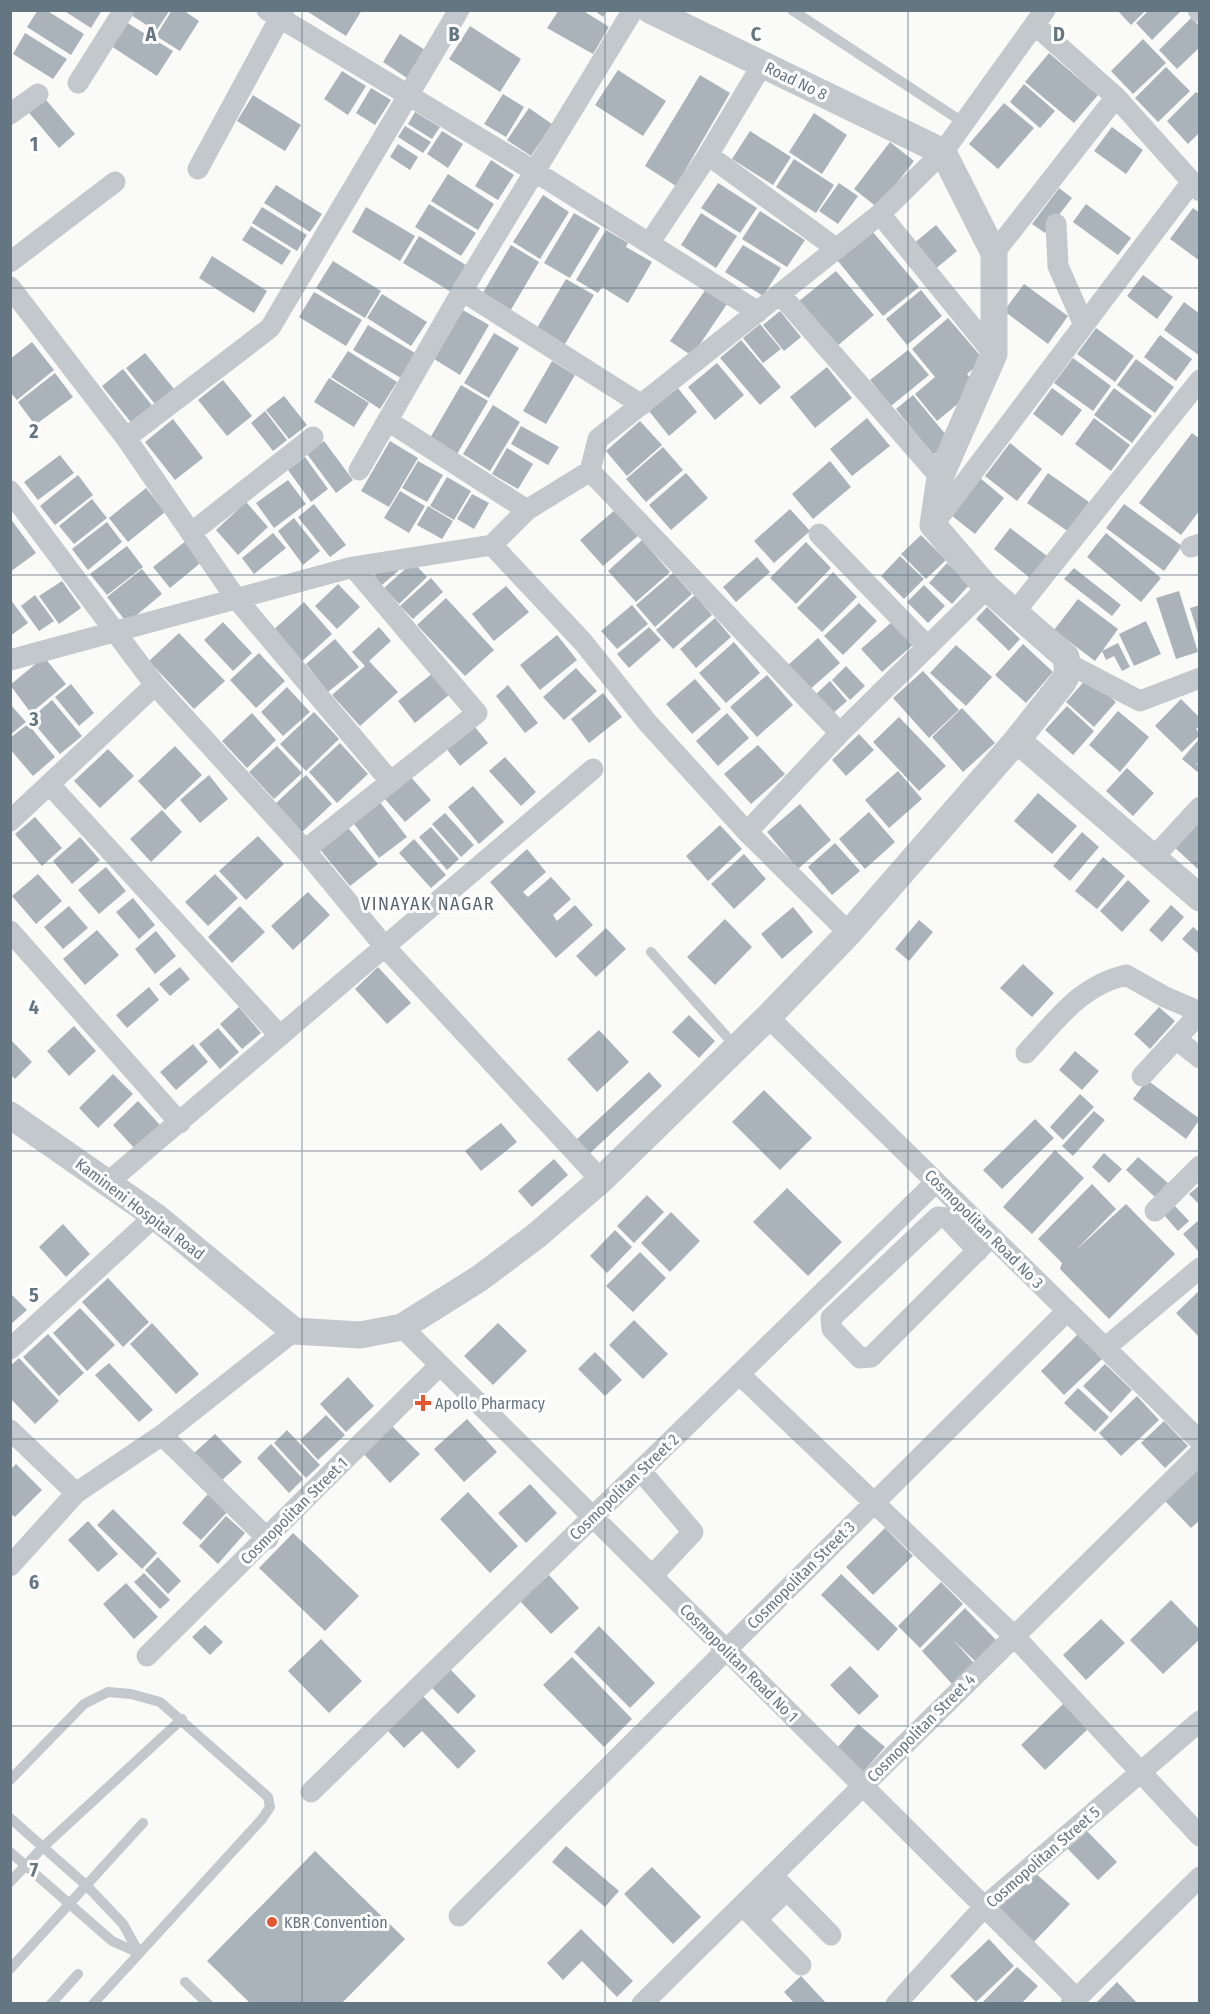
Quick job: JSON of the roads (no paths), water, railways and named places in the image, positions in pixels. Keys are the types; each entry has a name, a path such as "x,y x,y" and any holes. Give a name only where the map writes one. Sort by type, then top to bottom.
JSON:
{"street":[{"path":"78,83 124,10"},
{"path":"126,438 270,328 459,10"},
{"path":"359,470 462,291 633,10"},
{"name":"Road No 8","path":"650,10 943,153"},
{"path":"198,169 277,13 650,242 758,312"},
{"path":"10,660 235,597 353,567 492,545 527,510 590,471 598,439 880,214 943,153 1040,18 1116,97 1196,187 1084,325 933,525"},
{"path":"650,242 708,155 762,65"},
{"path":"10,114 38,94"},
{"path":"994,253 1116,97"},
{"path":"943,153 994,253 994,354 940,477 933,525 987,588 1014,613 1059,648 1069,664 1140,701 1200,678"},
{"path":"708,155 837,249"},
{"path":"10,262 116,182"},
{"path":"880,214 994,354"},
{"path":"1056,224 1058,266 1084,325"},
{"path":"10,287 126,438 235,597 390,781"},
{"path":"462,291 642,405"},
{"path":"781,295 940,477"},
{"path":"1014,613 1200,380"},
{"path":"388,421 527,510"},
{"path":"191,533 313,437"},
{"path":"590,471 840,733"},
{"path":"11,493 154,685 305,850 385,946 601,1180"},
{"path":"819,534 928,647"},
{"path":"492,545 583,642 647,722 747,832 849,933"},
{"path":"305,850 477,713 353,567"},
{"path":"747,832 840,733 987,588"},
{"path":"10,1566 76,1493 162,1435 294,1330 360,1335 402,1327 489,1271 536,1236 601,1180 737,1048 849,933 1017,740 1063,682 1069,664"},
{"path":"10,821 154,685"},
{"path":"1017,740 1200,898"},
{"path":"106,1184 593,769"},
{"path":"50,785 280,1036"},
{"path":"1153,858 1200,807"},
{"path":"10,931 180,1123"},
{"path":"1026,1053 1080,995 1105,980 1126,975 1165,997 1200,1012 1142,1076"},
{"name":"Cosmopolitan Road No 3","path":"768,1017 936,1182 985,1244 1067,1311 1200,1441"},
{"path":"1176,1039 1200,1058"},
{"name":"Kamineni Hospital Road","path":"13,1119 155,1216 294,1330"},
{"path":"1155,1211 1200,1166"},
{"name":"Cosmopolitan Street 2","path":"311,1792 936,1182"},
{"path":"10,1348 155,1216"},
{"path":"938,1217 947,1218 985,1244 871,1357 860,1358 832,1329 831,1318 938,1217"},
{"path":"1105,1348 1200,1268"},
{"name":"Cosmopolitan Street 3","path":"459,1916 1067,1311"},
{"name":"Cosmopolitan Road No 1","path":"402,1327 984,1907 1073,2001"},
{"name":"Cosmopolitan Street 1","path":"147,1656 268,1539 440,1365"},
{"path":"739,1374 1014,1636 1200,1836"},
{"path":"10,1430 76,1493"},
{"path":"162,1435 268,1539"},
{"name":"Cosmopolitan Street 4","path":"642,2004 749,1912 779,1882 862,1786 1200,1453"},
{"path":"641,1471 693,1532 652,1576"},
{"name":"Cosmopolitan Street 5","path":"896,2004 984,1907 1200,1721"},
{"path":"1073,2001 1200,1877"},
{"path":"779,1882 831,1935"},
{"path":"749,1912 801,1965"}],"lane":[{"path":"792,10 964,123"},
{"path":"651,952 737,1048"},
{"path":"10,1779 84,1704 108,1692 131,1694 160,1702 268,1797 270,1807 248,1836 93,2004"},
{"path":"10,1882 43,1847 182,1719"},
{"path":"10,1818 87,1886 123,1924 140,1953"},
{"path":"10,1969 143,1823"},
{"path":"10,1852 112,1941 140,1953"},
{"path":"51,2004 78,1974"},
{"path":"185,1982 208,2004"}],"place":[{"name":"Apollo Pharmacy","path":"423,1403"},
{"name":"KBR Convention","path":"272,1922"}],"district":[{"name":"VINAYAK NAGAR","path":"428,904"}]}
